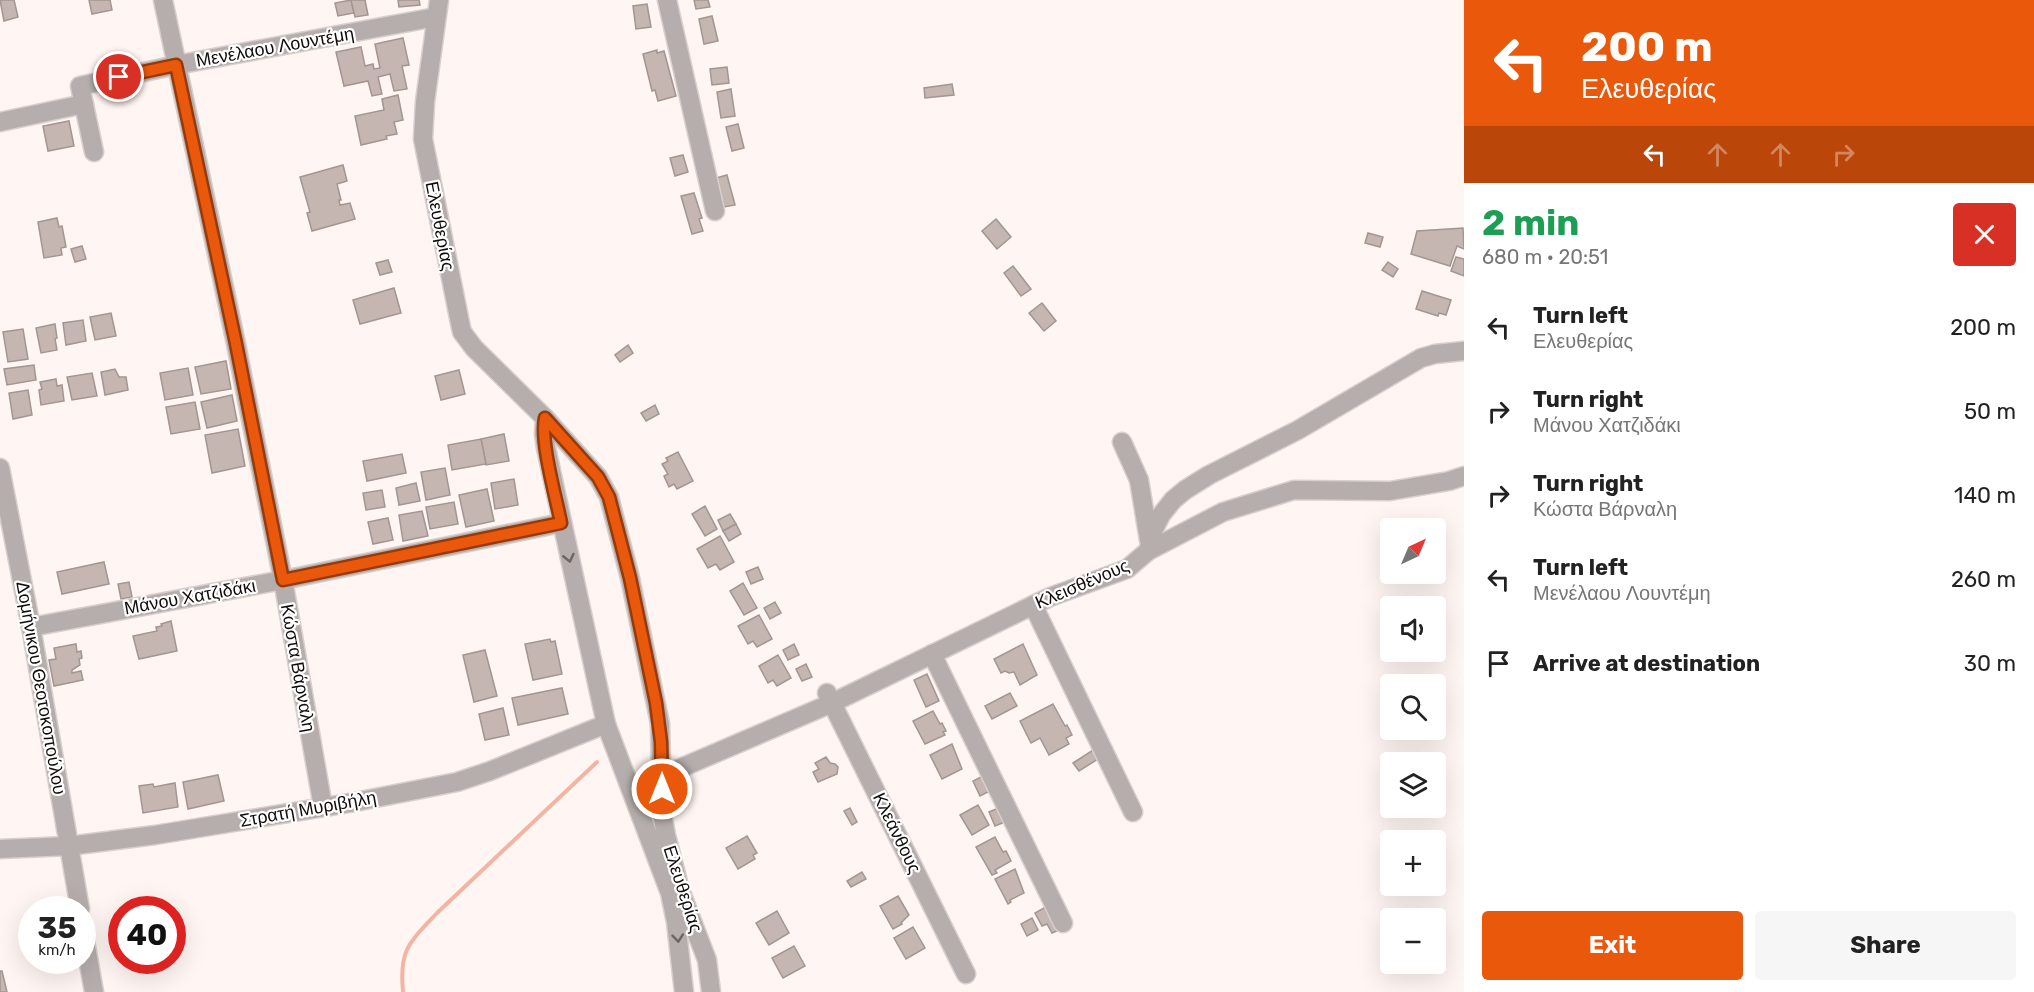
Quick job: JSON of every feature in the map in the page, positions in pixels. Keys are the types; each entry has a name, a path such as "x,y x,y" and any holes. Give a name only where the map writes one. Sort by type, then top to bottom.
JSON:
{"street":[{"name":"Κώστα Βάρναλη","path":"163,0 235,339 283,580 323,807"},
{"path":"667,0 715,211"},
{"name":"Μενέλαου Λουντέμη","path":"84,104 80,86 438,8"},
{"name":"Ελευθερίας","path":"438,8 423,139 462,332 474,348 545,418 598,477 609,497 630,578 660,724 662,814 666,835 680,890 706,960 711,992"},
{"path":"0,122 84,104 94,152"},
{"name":"Κλεισθένους","path":"662,776 830,698 932,654 1033,605 1127,569 1149,547 1154,529 1168,506 1180,494 1199,481 1298,430 1421,358 1464,351"},
{"name":"Ελευθερίας","path":"545,418 543,434 606,724 670,893 676,922 684,992"},
{"path":"1122,442 1139,480 1149,547 1223,512 1294,490 1390,490 1449,481 1464,476"},
{"name":"Δομήνικου Θεοτοκοπούλου","path":"0,468 3,496 31,627 78,896"},
{"name":"Μάνου Χατζιδάκι","path":"31,627 283,580 561,523"},
{"path":"1033,605 1133,812"},
{"path":"932,654 1063,924"},
{"name":"Κλεάνθους","path":"830,698 966,974"},
{"name":"Στρατή Μυριβήλη","path":"0,849 69,846 155,836 457,782 606,724"},
{"path":"91,974 94,992"}],"building":[{"path":"0,0 14,0 18,17 4,21"},
{"path":"89,0 110,0 112,10 92,14"},
{"path":"351,0 354,13 338,16 335,3"},
{"path":"351,0 365,0 368,15 355,17"},
{"path":"398,0 419,0 420,5 399,7"},
{"path":"694,0 708,0 710,7 696,9"},
{"path":"647,4 651,27 636,29 633,6"},
{"path":"712,16 718,41 704,44 699,19"},
{"path":"403,38 409,65 402,66 407,89 394,91 390,74 378,77 382,94 372,96 368,81 344,86 336,52 361,47 365,66 373,64 374,69 380,68 375,44"},
{"path":"657,50 657,53 664,51 676,96 658,101 655,90 652,91 643,54"},
{"path":"727,67 729,83 712,85 710,69"},
{"path":"952,84 954,95 925,98 924,88"},
{"path":"731,89 735,116 721,118 717,92"},
{"path":"398,95 403,120 394,122 397,134 386,136 387,139 361,145 355,116 384,110 382,99"},
{"path":"69,121 74,146 48,151 43,126"},
{"path":"738,124 744,148 732,151 726,127"},
{"path":"683,155 688,172 675,176 670,158"},
{"path":"343,165 347,181 337,184 340,205 350,203 355,219 312,231 307,213 310,212 300,177"},
{"path":"727,175 735,205 724,207 716,178"},
{"path":"694,193 702,218 699,219 703,231 692,234 681,196"},
{"path":"57,218 59,227 62,226 66,247 61,248 62,255 44,258 38,222"},
{"path":"996,219 1011,237 997,249 982,231"},
{"path":"1463,228 1464,249 1457,246 1450,266 1411,254 1417,231"},
{"path":"1368,233 1383,237 1380,247 1365,243"},
{"path":"82,246 86,259 75,262 71,249"},
{"path":"1456,257 1464,259 1464,276 1451,271"},
{"path":"388,260 392,272 380,275 376,263"},
{"path":"1388,262 1398,269 1393,277 1382,270"},
{"path":"1013,266 1031,289 1021,296 1004,273"},
{"path":"394,288 401,313 360,324 353,300"},
{"path":"1422,291 1451,300 1446,315 1439,313 1438,316 1416,309"},
{"path":"1042,303 1056,321 1044,331 1029,313"},
{"path":"111,313 116,336 95,340 90,317"},
{"path":"83,320 86,341 66,345 63,323"},
{"path":"55,324 57,350 41,353 36,328"},
{"path":"23,329 28,359 8,362 3,332"},
{"path":"628,345 633,353 620,362 615,355"},
{"path":"226,361 231,389 201,394 195,367"},
{"path":"34,365 36,380 7,385 4,369"},
{"path":"188,368 193,395 165,400 160,373"},
{"path":"115,369 119,377 126,377 128,390 105,395 101,372"},
{"path":"459,370 465,394 441,400 435,376"},
{"path":"92,373 97,396 72,400 67,377"},
{"path":"56,379 57,386 62,385 64,401 41,405 40,382"},
{"path":"28,390 32,415 13,419 9,393"},
{"path":"232,395 237,421 207,428 201,402"},
{"path":"195,402 200,429 171,434 166,407"},
{"path":"655,405 659,414 646,421 641,413"},
{"path":"238,429 245,466 212,473 205,435"},
{"path":"504,434 509,461 486,465 481,439"},
{"path":"481,439 486,464 452,470 448,445"},
{"path":"678,452 693,481 677,489 674,484 669,487 664,476 668,474 662,464 668,461 666,458"},
{"path":"402,454 406,473 367,481 363,461"},
{"path":"445,468 450,495 426,500 421,472"},
{"path":"514,479 518,505 495,509 491,483"},
{"path":"416,483 420,501 399,505 396,488"},
{"path":"487,489 494,521 466,527 459,495"},
{"path":"382,490 385,507 366,510 363,493"},
{"path":"454,502 458,524 430,529 426,507"},
{"path":"705,506 717,529 705,536 692,514"},
{"path":"422,511 428,536 403,541 399,515"},
{"path":"730,514 736,524 723,531 718,520"},
{"path":"388,518 393,540 373,544 368,522"},
{"path":"736,524 741,534 729,541 723,531"},
{"path":"720,536 734,562 720,570 716,564 708,568 697,549"},
{"path":"104,562 109,584 62,594 57,572"},
{"path":"758,567 763,579 751,584 746,572"},
{"path":"129,582 132,597 121,599 118,584"},
{"path":"743,583 757,608 744,615 730,591"},
{"path":"775,602 781,613 770,619 764,608"},
{"path":"759,615 772,639 757,647 753,641 748,644 738,626"},
{"path":"171,621 177,651 139,659 133,636 157,631 156,627"},
{"path":"550,639 551,642 555,641 562,674 533,680 525,644"},
{"path":"76,644 77,652 81,651 82,658 79,659 80,665 72,670 72,673 81,671 83,680 54,686 49,660 56,659 54,648"},
{"path":"794,644 799,655 788,660 783,650"},
{"path":"1023,644 1037,675 1020,685 1014,672 1001,673 994,659"},
{"path":"485,650 497,696 474,702 463,655"},
{"path":"778,655 791,678 777,686 773,680 768,683 759,666"},
{"path":"806,664 812,677 802,681 796,669"},
{"path":"927,674 939,701 926,707 914,680"},
{"path":"562,688 568,714 518,725 512,698"},
{"path":"1010,693 1017,706 992,719 985,706"},
{"path":"1053,704 1072,735 1066,738 1069,744 1049,755 1040,738 1031,743 1020,721"},
{"path":"503,708 509,735 485,740 479,714"},
{"path":"933,711 946,731 943,732 945,735 925,744 913,721"},
{"path":"952,744 962,769 942,779 930,755"},
{"path":"1093,750 1098,759 1079,771 1073,763"},
{"path":"826,757 830,763 838,767 837,774 818,782 813,772 819,769 815,763"},
{"path":"218,775 224,801 188,809 183,782"},
{"path":"985,775 992,790 980,796 973,781"},
{"path":"175,783 178,807 143,813 139,786 153,784 154,787"},
{"path":"978,805 989,825 972,835 960,815"},
{"path":"1001,807 1007,821 995,826 989,812"},
{"path":"850,808 857,822 852,825 844,811"},
{"path":"747,836 757,853 753,855 755,859 738,869 726,848"},
{"path":"995,837 1011,861 995,870 997,873 992,875 976,847"},
{"path":"1015,869 1024,893 1010,900 1008,904 995,879"},
{"path":"862,872 866,879 851,887 847,881"},
{"path":"898,896 909,915 902,924 893,929 880,906"},
{"path":"1049,905 1059,930 1052,933 1047,924 1042,926 1035,913"},
{"path":"777,911 789,933 769,945 756,923"},
{"path":"1032,918 1038,930 1027,936 1021,924"},
{"path":"913,927 925,948 906,959 894,938"},
{"path":"794,946 805,966 783,978 772,958"},
{"path":"0,971 2,971 7,992 0,992"}],"waterway":[{"path":"403,992 402,977 405,956 419,932 597,762"}],"route":[{"path":"119,77 176,65 235,339 283,580 561,523 543,434 545,418 598,477 609,497 630,578 660,724 662,789"}]}
